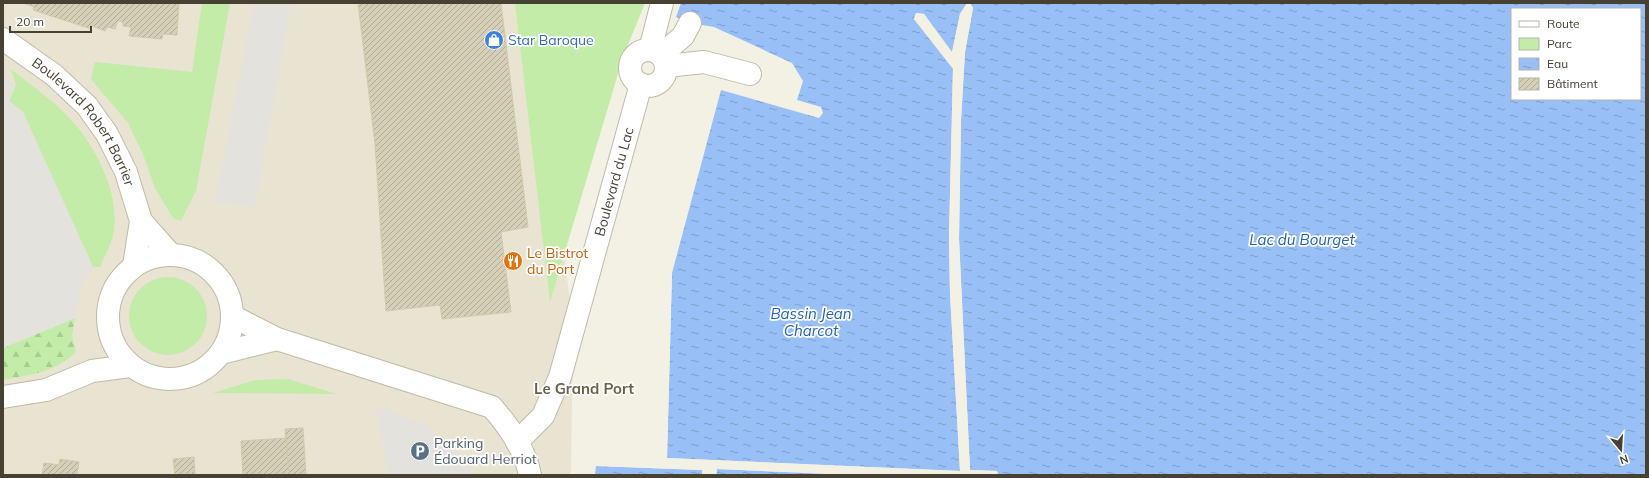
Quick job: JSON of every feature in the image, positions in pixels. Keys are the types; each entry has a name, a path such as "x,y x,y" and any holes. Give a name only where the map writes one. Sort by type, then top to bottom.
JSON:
{"street":[{"path":"662,3 659,57 665,72 659,82 653,85 641,84 633,77 630,66 635,56 644,50 659,57 704,62 750,74"},
{"path":"659,57 683,36 690,23"},
{"name":"Boulevard Robert Barrier","path":"3,39 54,75 87,106 108,134 126,172 141,221 171,255"},
{"name":"Boulevard du Lac","path":"517,442 543,416 560,378 641,84"},
{"name":"Boulevard Robert Barrier","path":"134,266 141,221"},
{"path":"171,255 191,259 208,268 221,281 229,298 232,316 229,335 221,353 207,368 189,377 169,380 150,377 130,366 114,346 110,335 107,316 111,297 120,280 134,266 152,258 171,255"},
{"path":"232,316 277,339 492,407 506,423 517,442 530,475"},
{"path":"221,353 277,339"},
{"path":"92,372 114,346"},
{"path":"3,397 46,390 92,372 130,366"}],"shaded area":[{"path":"3,3 537,3 573,331 571,475 3,475"},
{"path":"254,3 291,3 255,206 215,203"},
{"path":"3,78 16,85 9,101 23,112 93,267 81,285 75,318 3,348"},
{"name":"Parking Édouard Herriot","path":"376,406 425,424 467,462 473,475 388,475"}],"green space":[{"path":"202,3 230,3 196,191 181,221 173,218 155,188 143,154 128,123 91,79 95,62 192,72"},
{"path":"515,3 645,3 623,57 550,302"},
{"path":"11,69 50,100 72,121 89,144 104,171 113,201 115,215 112,239 100,267 93,267 23,112 9,101 16,85"},
{"path":"160,277 176,277 190,283 201,294 207,308 207,324 201,338 190,349 176,355 160,355 146,349 135,338 129,324 129,308 135,294 146,283"},
{"path":"75,318 72,335 76,352 68,359 42,372 3,380 3,348"},
{"path":"288,379 337,394 213,393 255,380"}],"water":[{"name":"Bassin Jean Charcot","path":"681,3 967,3 960,14 952,53 924,14 916,13 914,19 953,68 949,237 950,294 960,471 667,458 672,273 721,90 819,118 823,113 821,107 797,100 803,81 792,63 714,27 690,23 676,17"},
{"name":"Lac du Bourget","path":"970,3 1646,3 1646,475 998,475 997,471 970,470 959,239 961,120 965,52 973,8"},
{"path":"596,466 702,470 702,475 595,475"},
{"path":"717,469 854,475 716,475"}],"pier":[{"path":"967,3 970,3 973,8 965,52 961,120 959,239 970,470 997,471 998,475 996,475 996,473 969,472 968,470 957,239 959,120 963,52 971,9 968,4 962,15 953,55 923,16 917,15 916,19 955,68 951,237 962,473 665,459 670,283 672,273 667,458 960,471 950,294 949,237 953,69 914,19 916,13 924,14 952,52 960,14"},
{"path":"598,464 703,468 704,475 702,475 702,470 596,466"},
{"path":"715,468 854,473 856,475 717,469 716,475 714,475"}],"building":[{"path":"23,3 179,3 177,35 163,34 162,39 129,36 131,27 123,26 123,22 118,21 115,29 107,27 105,31 92,26 91,29 33,10 34,7"},
{"path":"358,3 501,3 528,227 501,232 511,312 442,319 440,305 386,311 375,144"},
{"path":"303,428 306,475 289,475 285,429"},
{"path":"286,438 289,475 243,475 241,441"},
{"path":"194,457 195,475 175,475 173,459"},
{"path":"60,459 79,462 77,475 42,475 44,463 59,465"}],"place":[{"name":"Star Baroque","path":"494,40"},
{"name":"Le Bistrot du Port","path":"513,261"},
{"name":"Parking Édouard Herriot","path":"420,451"}],"district":[{"name":"Le Grand Port","path":"584,388"}]}
